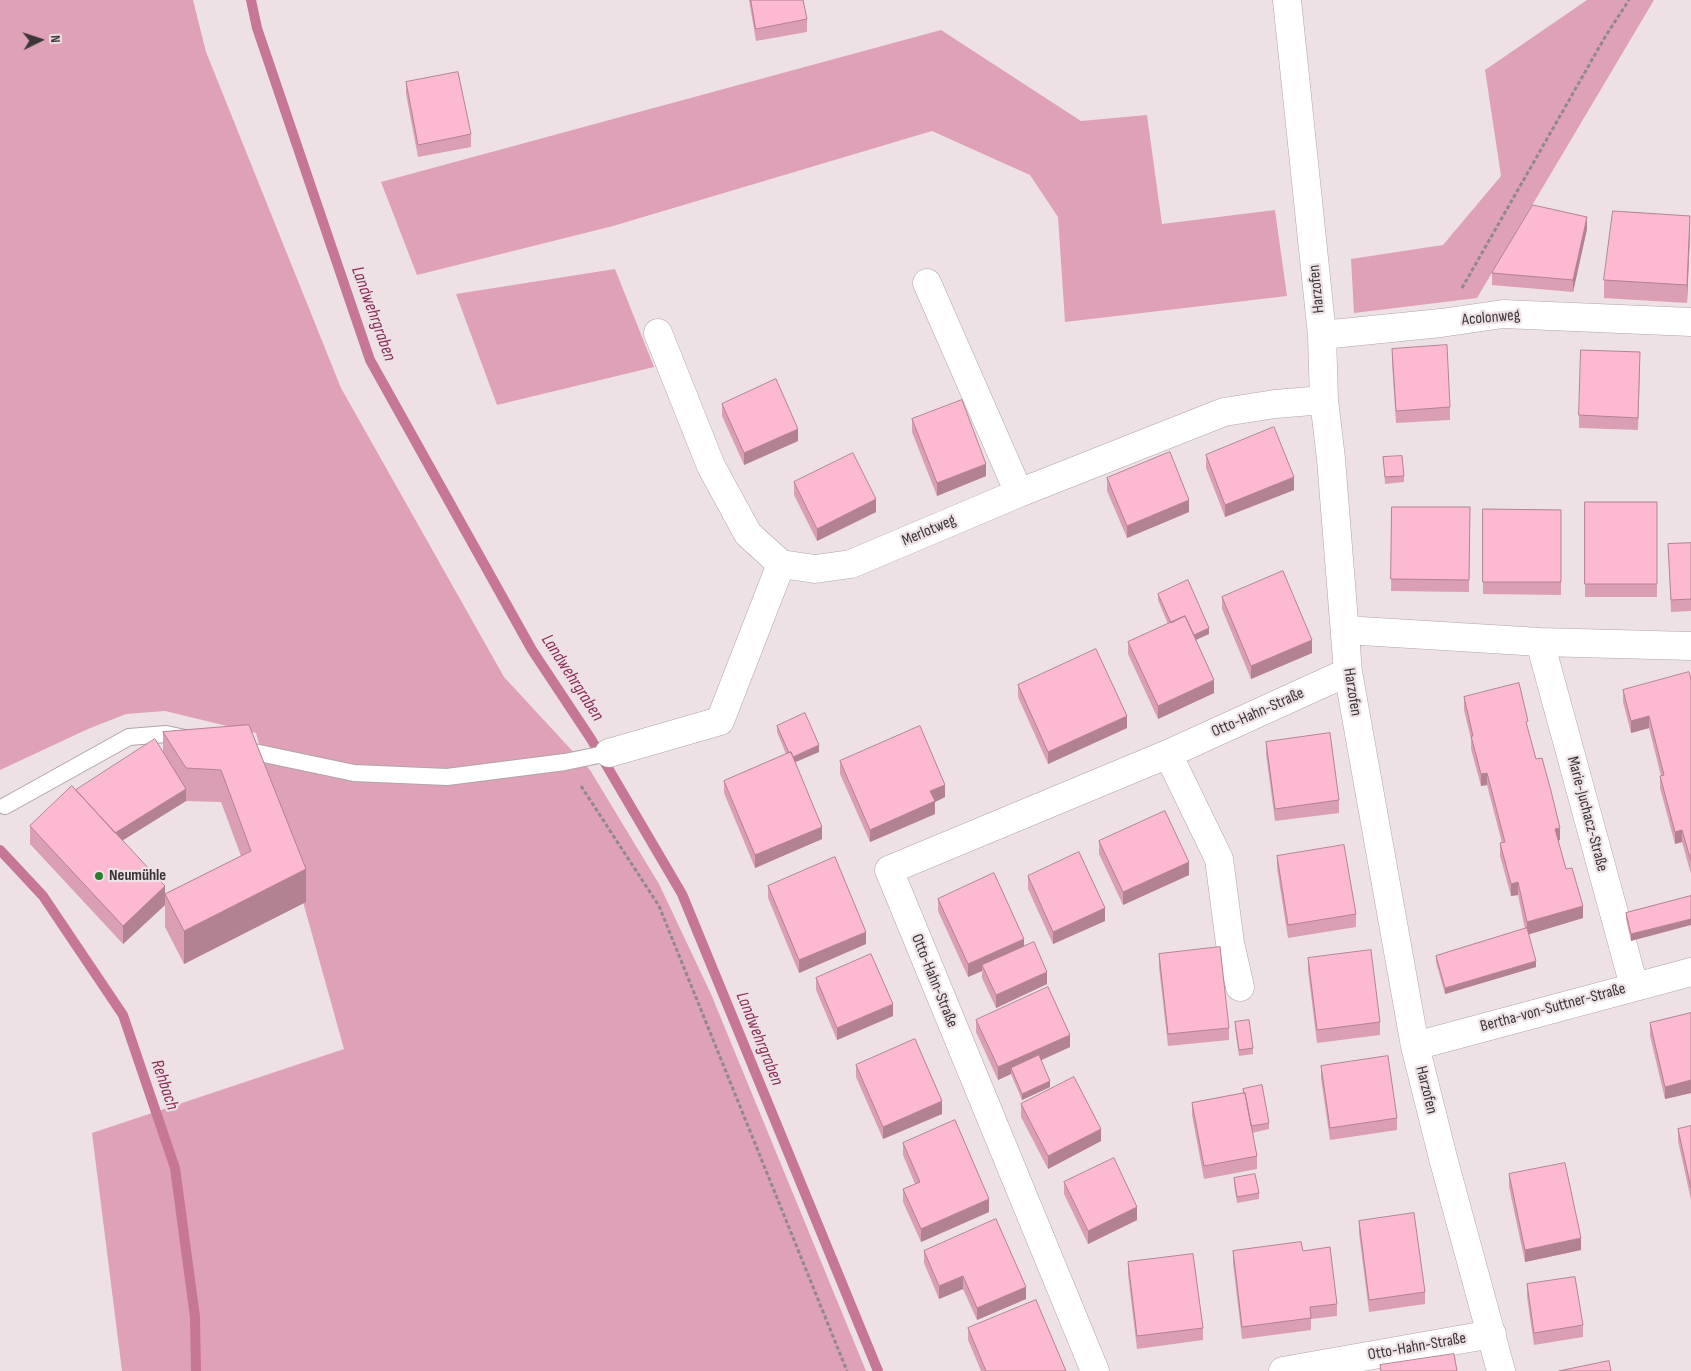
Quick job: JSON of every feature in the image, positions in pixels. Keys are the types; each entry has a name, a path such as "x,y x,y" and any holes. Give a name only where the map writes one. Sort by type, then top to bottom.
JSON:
{"street":[{"name":"Harzofen","path":"1287,0 1322,335 1324,400 1348,672 1415,1046 1443,1158 1501,1371"},
{"path":"927,283 1019,493"},
{"name":"Acolonweg","path":"1322,335 1442,323 1503,314 1691,322"},
{"path":"599,755 720,721 782,564 748,534 710,466 658,333"},
{"name":"Merlotweg","path":"782,564 815,569 851,564 1019,493 1224,412 1275,404 1324,400"},
{"path":"1345,630 1540,642 1691,646"},
{"name":"Marie-Juchacz-Straße","path":"1540,642 1634,986"},
{"name":"Otto-Hahn-Straße","path":"1095,1371 888,870 1168,754 1348,672"},
{"path":"1168,754 1219,859 1230,943 1240,987"},
{"name":"Bertha-von-Suttner-Straße","path":"1415,1046 1691,972"},
{"name":"Otto-Hahn-Straße","path":"1283,1371 1492,1334"}],"lane":[{"path":"5,806 129,737 166,734 204,742"},
{"path":"223,746 354,773 447,776 565,762 599,755"}],"path":[{"path":"1442,323 1605,37 1629,0"},
{"path":"565,762 659,906 847,1371"}],"shaded area":[{"path":"0,0 193,0 206,52 341,388 504,677 590,770 659,884 711,994 866,1371 122,1371 92,1133 344,1049 256,733 165,711 126,714 88,729 0,770"},
{"path":"1587,0 1654,0 1477,298 1354,313 1351,259 1443,245 1501,176 1485,70"},
{"path":"941,30 1081,121 1147,115 1162,224 1275,210 1287,296 1065,322 1058,217 1030,175 932,131 613,226 417,275 381,182"},
{"path":"615,269 654,367 497,405 456,294"}],"building":[{"path":"751,0 803,0 807,19 756,29"},
{"path":"458,72 471,134 418,145 406,82"},
{"path":"1533,205 1587,217 1573,280 1492,273"},
{"path":"1613,211 1690,216 1687,285 1604,280"},
{"path":"1447,345 1450,407 1396,411 1392,349"},
{"path":"1581,350 1640,352 1638,418 1579,415"},
{"path":"776,379 798,429 744,453 722,404"},
{"path":"962,400 986,464 937,483 912,419"},
{"path":"1274,427 1294,477 1225,505 1206,455"},
{"path":"1170,452 1189,500 1127,526 1107,478"},
{"path":"853,453 876,499 817,529 794,482"},
{"path":"1402,456 1404,476 1385,477 1383,457"},
{"path":"1585,502 1657,502 1657,584 1585,584"},
{"path":"1392,507 1470,507 1469,580 1391,579"},
{"path":"1483,509 1561,510 1561,582 1483,582"},
{"path":"1691,543 1691,599 1671,600 1668,544"},
{"path":"1283,571 1312,640 1251,666 1222,597"},
{"path":"1188,580 1209,628 1194,635 1185,616 1171,623 1158,594"},
{"path":"1185,616 1214,680 1158,706 1128,642"},
{"path":"1096,649 1127,716 1048,752 1018,685"},
{"path":"1689,672 1691,679 1691,861 1682,830 1675,832 1660,776 1664,775 1649,716 1631,721 1623,690"},
{"path":"1519,683 1528,721 1526,722 1536,759 1542,758 1551,791 1560,828 1555,829 1566,869 1572,868 1583,906 1527,922 1518,882 1511,884 1500,843 1505,842 1487,773 1481,774 1471,736 1473,736 1464,697"},
{"path":"805,713 819,745 793,757 791,752 789,753 777,726"},
{"path":"249,725 306,869 184,931 165,894 251,851 221,770 186,768 163,732"},
{"path":"920,726 945,785 930,791 935,801 870,830 840,761"},
{"path":"1330,733 1339,800 1275,809 1266,742"},
{"path":"155,739 186,789 115,833 76,790"},
{"path":"791,752 822,827 755,855 724,781"},
{"name":"Neumühle","path":"72,786 165,886 123,926 30,826"},
{"path":"1165,811 1189,862 1123,892 1099,841"},
{"path":"1344,845 1356,914 1288,925 1277,856"},
{"path":"1079,852 1105,908 1053,932 1028,876"},
{"path":"835,857 866,932 799,960 768,886"},
{"path":"994,873 1024,939 968,964 938,899"},
{"path":"1691,896 1691,919 1631,934 1626,913"},
{"path":"1527,928 1536,961 1445,988 1436,956"},
{"path":"1034,942 1047,972 996,995 982,965"},
{"path":"1220,947 1229,1028 1168,1034 1159,954"},
{"path":"1371,950 1380,1022 1317,1030 1308,958"},
{"path":"871,954 893,1004 837,1028 816,978"},
{"path":"1048,987 1070,1035 998,1067 976,1020"},
{"path":"1691,1013 1691,1080 1665,1087 1650,1023"},
{"path":"1249,1020 1253,1048 1239,1050 1235,1022"},
{"path":"915,1039 942,1101 883,1127 856,1065"},
{"path":"1039,1055 1050,1081 1022,1094 1011,1068"},
{"path":"1388,1056 1397,1118 1330,1128 1321,1066"},
{"path":"1074,1077 1101,1129 1048,1156 1021,1104"},
{"path":"1262,1085 1269,1123 1251,1126 1243,1089"},
{"path":"1245,1093 1257,1156 1204,1166 1192,1103"},
{"path":"955,1120 989,1199 921,1229 903,1189 920,1182 903,1143"},
{"path":"1691,1126 1691,1188 1678,1129"},
{"path":"1114,1158 1137,1207 1088,1231 1064,1182"},
{"path":"1565,1163 1581,1238 1525,1250 1509,1174"},
{"path":"1255,1174 1259,1193 1237,1197 1234,1178"},
{"path":"1414,1213 1425,1292 1369,1300 1359,1221"},
{"path":"996,1219 1026,1287 977,1308 963,1276 939,1286 924,1251"},
{"path":"1301,1242 1303,1251 1330,1247 1337,1304 1310,1307 1311,1318 1242,1327 1233,1251"},
{"path":"1193,1254 1203,1328 1137,1336 1128,1262"},
{"path":"1575,1277 1583,1325 1534,1333 1527,1284"},
{"path":"1036,1300 1066,1371 986,1371 968,1328"},
{"path":"1454,1354 1457,1371 1381,1371 1380,1365"},
{"path":"1609,1361 1611,1371 1559,1371"}],"waterway":[{"name":"Landwehrgraben","path":"251,0 257,28 370,360 532,650 591,739 682,894 878,1371"},
{"name":"Rehbach","path":"0,850 43,896 123,1015 175,1168 195,1317 196,1371"}],"place":[{"name":"Neumühle","path":"99,876"}]}
